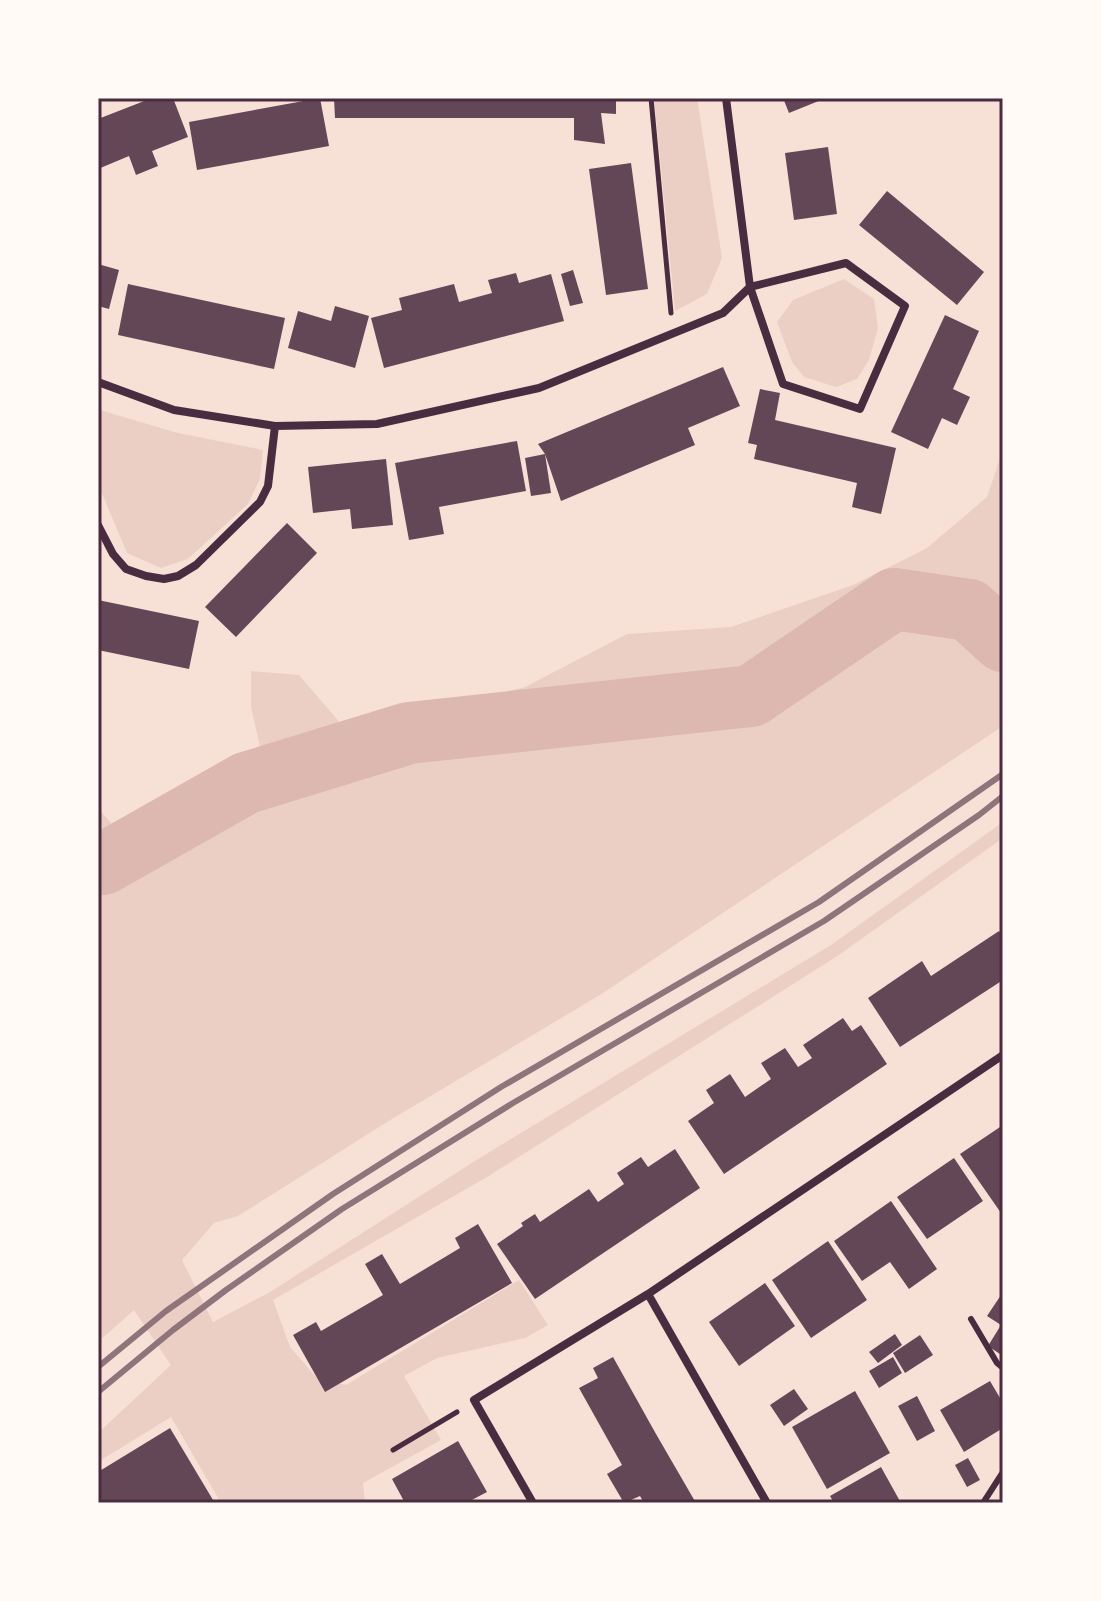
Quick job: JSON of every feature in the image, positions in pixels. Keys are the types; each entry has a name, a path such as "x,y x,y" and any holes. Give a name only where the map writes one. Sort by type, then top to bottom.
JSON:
{"street":[{"path":"99,385 174,410 275,426 377,424 539,388 723,313 750,287 846,263 905,306 860,409 783,384 750,287 726,98"},
{"path":"98,525 113,554 126,569 164,579 178,576 196,565 260,502 268,486 275,426"},
{"path":"533,1503 474,1400 648,1294 1003,1055"},
{"path":"648,1294 767,1503"}],"lane":[{"path":"971,1319 1003,1368"},
{"path":"983,1503 1003,1472"}],"path":[{"path":"651,98 673,333"},
{"path":"393,1450 474,1400"}],"shaded area":[{"path":"654,98 697,98 722,258 707,294 675,311"},
{"path":"844,279 874,299 878,328 869,360 857,379 836,387 804,377 792,362 777,322 793,300"},
{"path":"100,410 178,433 263,450 260,479 248,504 188,559 161,568 127,553 98,484"},
{"path":"1003,449 1003,726 600,995 387,1122 238,1216 214,1223 182,1260 213,1322 270,1292 478,1159 831,945 1003,822 1003,838 836,957 487,1177 273,1300 290,1347 317,1378 346,1385 519,1280 548,1325 525,1338 437,1358 404,1376 441,1440 363,1483 365,1503 221,1503 171,1417 98,1462 98,1433 171,1365 134,1310 98,1342 98,808 117,830 212,794 265,769 251,707 251,671 299,675 342,725 423,713 525,687 627,634 731,627 853,585 927,548 987,497"}],"building":[{"path":"152,98 173,98 188,137 152,151 158,166 136,175 129,156 98,169 98,119"},
{"path":"320,98 329,146 197,170 189,122"},
{"path":"334,98 616,98 616,114 601,113 605,144 574,140 574,118 335,118"},
{"path":"783,98 826,98 789,113"},
{"path":"828,147 837,214 794,220 785,153"},
{"path":"631,163 648,289 606,295 589,169"},
{"path":"887,191 984,272 957,305 859,225"},
{"path":"98,264 119,270 109,309 98,306"},
{"path":"573,270 583,303 570,306 561,274"},
{"path":"516,273 519,283 551,274 564,321 384,368 371,318 402,310 399,298 454,284 459,302 492,293 488,280"},
{"path":"128,284 285,318 274,369 118,335"},
{"path":"335,306 369,316 355,368 288,348 298,311 331,321"},
{"path":"945,315 979,331 953,389 970,397 957,425 942,418 928,449 891,432"},
{"path":"723,367 740,406 688,428 695,445 561,501 545,454 538,444"},
{"path":"760,389 780,393 775,420 896,448 881,514 852,507 857,483 754,459 757,445 748,443"},
{"path":"517,441 526,491 439,507 444,534 409,540 395,463"},
{"path":"545,454 551,493 531,496 525,458"},
{"path":"386,459 393,525 352,529 350,509 313,513 308,467"},
{"path":"287,523 317,553 236,637 205,607"},
{"path":"98,600 199,621 189,669 98,650"},
{"path":"999,931 1003,937 1003,980 900,1047 868,998 922,961 931,976"},
{"path":"843,1018 852,1031 861,1025 887,1064 724,1174 688,1121 714,1103 706,1090 730,1074 745,1097 771,1079 761,1063 785,1048 798,1067 812,1058 803,1045"},
{"path":"1003,1125 1003,1212 1001,1213 960,1154"},
{"path":"675,1149 700,1188 535,1299 497,1244 535,1214 540,1222 589,1189 598,1202 624,1184 617,1173 641,1157 648,1167"},
{"path":"954,1158 983,1201 927,1239 897,1197"},
{"path":"891,1201 937,1269 909,1289 890,1262 862,1281 834,1241"},
{"path":"478,1224 512,1283 325,1392 293,1335 316,1322 321,1331 383,1295 365,1264 382,1254 400,1284 460,1248 455,1238"},
{"path":"828,1241 867,1300 811,1338 772,1280"},
{"path":"765,1283 795,1326 739,1366 709,1322"},
{"path":"1003,1292 1003,1356 988,1346 1001,1325 987,1316"},
{"path":"895,1334 902,1345 878,1363 869,1352"},
{"path":"920,1335 933,1355 905,1373 893,1353"},
{"path":"613,1357 696,1503 644,1503 640,1496 624,1503 607,1474 622,1465 579,1388 598,1378 593,1368"},
{"path":"893,1357 902,1373 879,1388 869,1371"},
{"path":"990,1381 1003,1403 1003,1428 964,1452 940,1410"},
{"path":"794,1389 808,1409 784,1426 770,1405"},
{"path":"855,1391 890,1453 827,1489 792,1427"},
{"path":"917,1396 935,1431 917,1441 898,1406"},
{"path":"170,1428 213,1500 207,1503 98,1503 98,1472"},
{"path":"458,1441 487,1492 466,1503 405,1503 392,1479"},
{"path":"968,1458 980,1480 967,1487 955,1465"},
{"path":"881,1467 901,1503 834,1503 830,1496"}],"waterway":[{"path":"103,864 246,783 409,733 751,696 894,599 969,610 1003,641"}],"railway":[{"path":"98,1367 166,1311 333,1194 501,1087 819,902 1003,774"},
{"path":"98,1392 226,1290 342,1209 513,1103 824,921 1003,796"}]}
